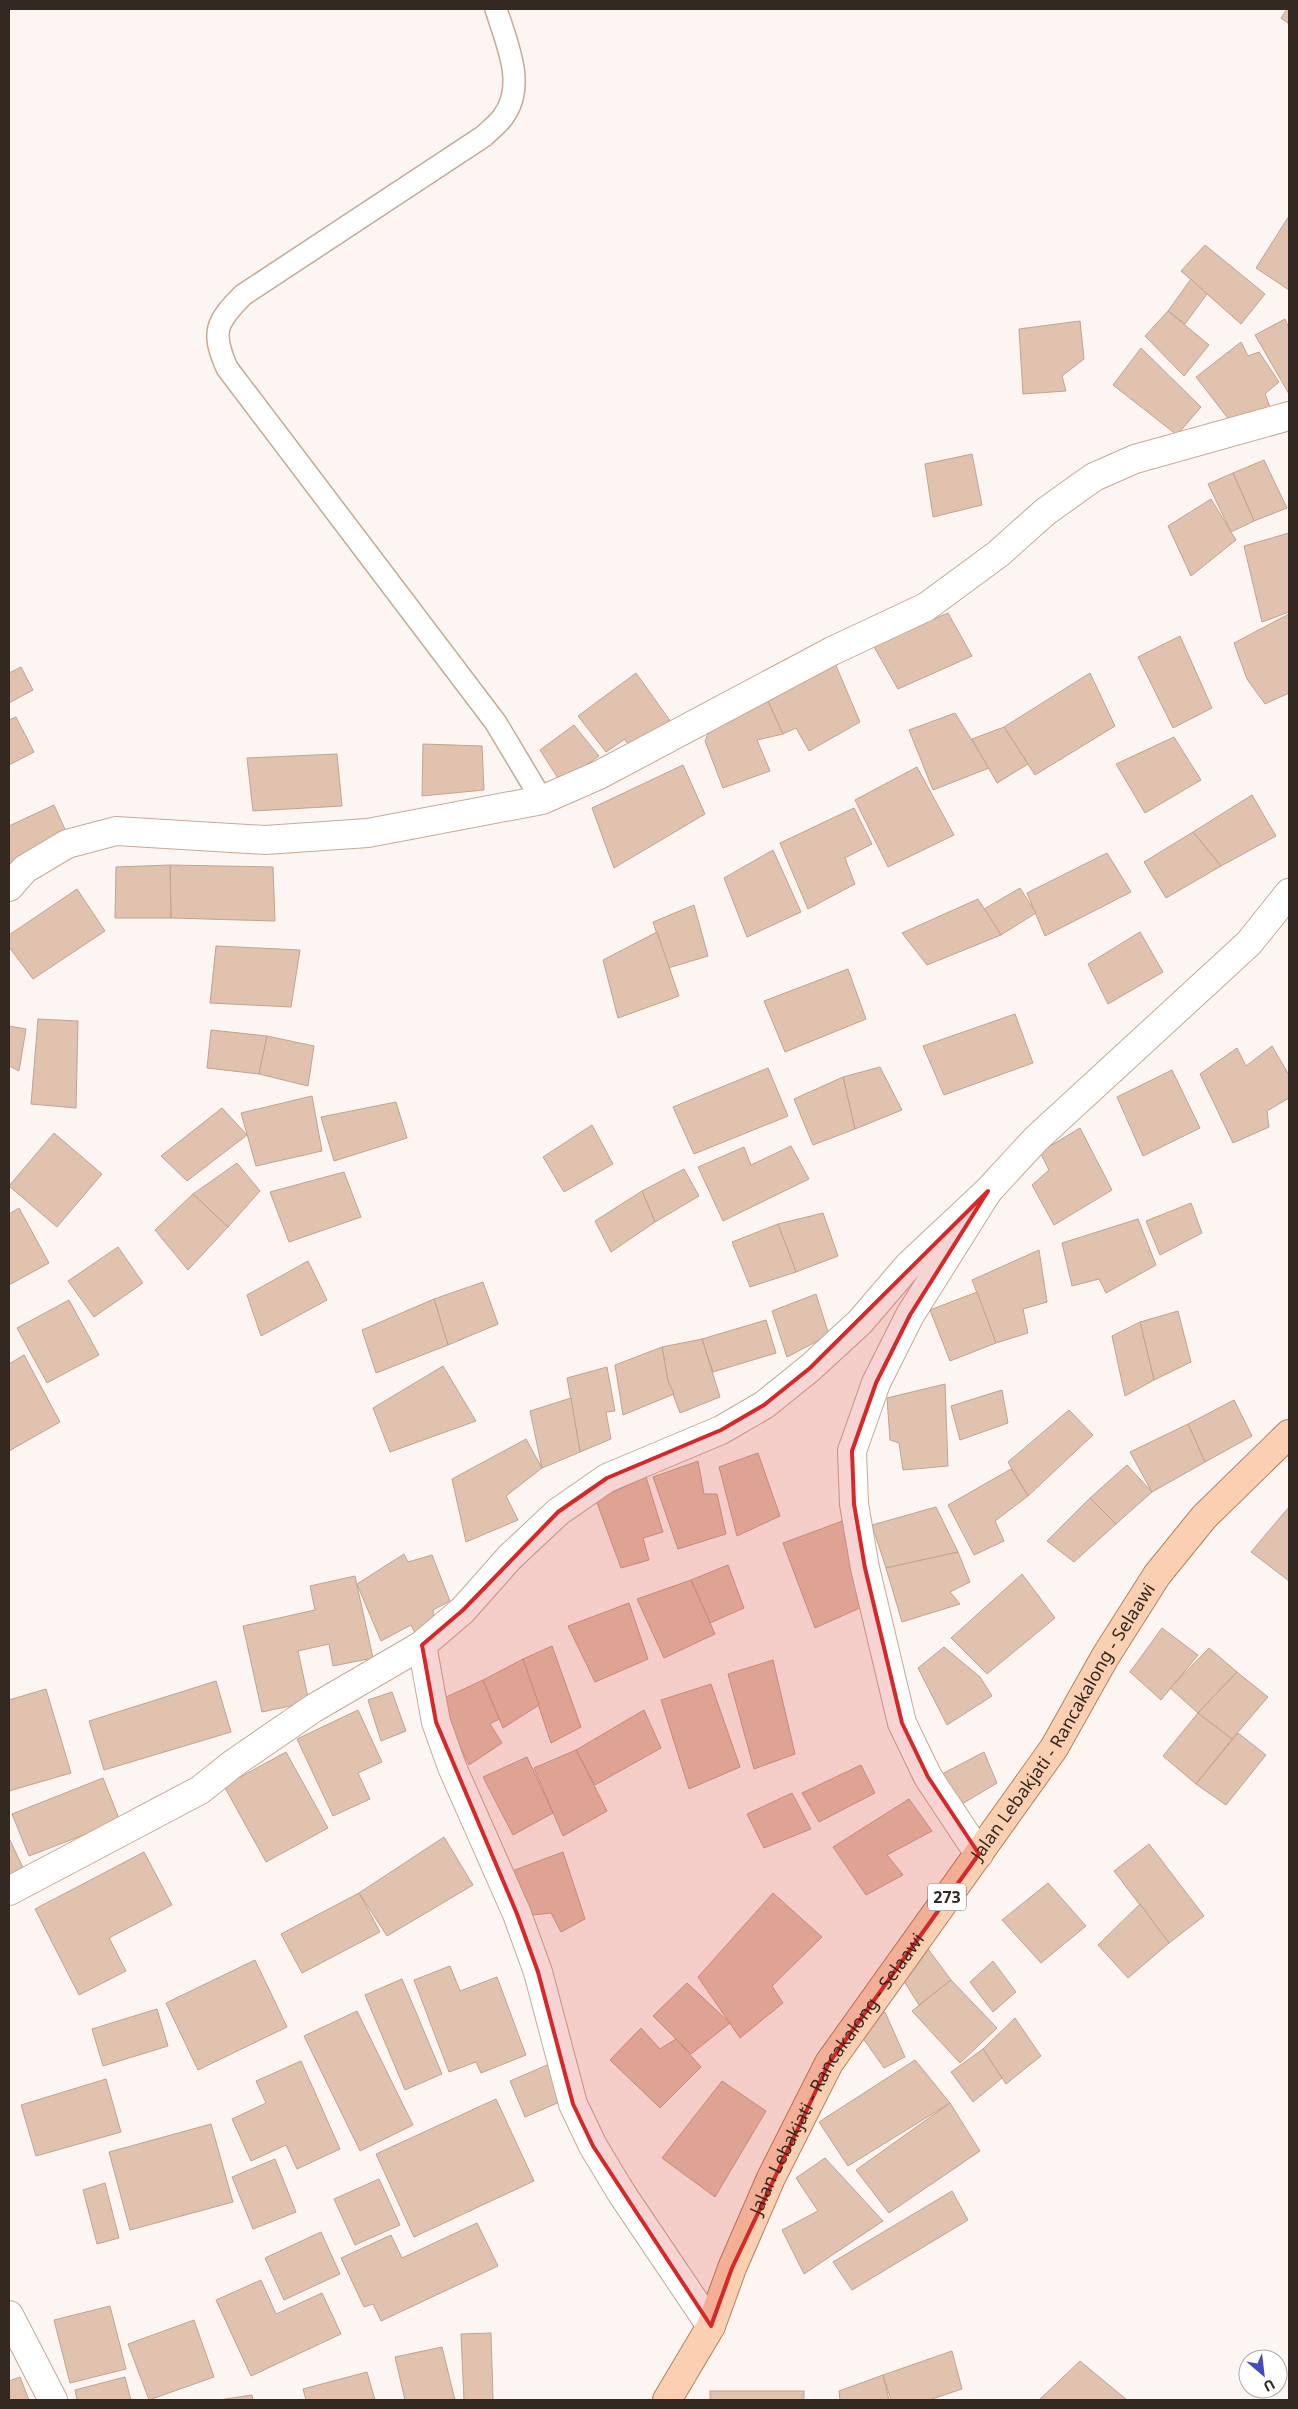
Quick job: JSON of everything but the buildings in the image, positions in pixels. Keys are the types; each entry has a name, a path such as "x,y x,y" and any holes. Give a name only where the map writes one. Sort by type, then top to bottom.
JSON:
{"main road":[{"name":"Jalan Lebakjati - Rancakalong - Selaawi","path":"667,2400 711,2326 732,2268 767,2187 829,2063 1054,1748 1105,1657 1157,1575 1204,1517 1289,1434"}],"street":[{"path":"9,887 26,869 67,844 116,831 265,840 368,833 542,800 599,775 832,651 926,607 998,554 1045,512 1094,477 1135,459 1289,416"},
{"path":"9,1891 200,1790 234,1763 314,1708 422,1645 463,1610 510,1557 558,1512 607,1478 721,1430 764,1405 860,1322 908,1266 988,1191 1036,1139 1249,943 1289,894"},
{"path":"980,1854 928,1777 902,1723 865,1568 854,1504 852,1450 876,1383 910,1315 988,1191"},
{"path":"422,1645 436,1722 452,1767 517,1914 535,1964 573,2104 593,2146 622,2194 711,2326"},
{"path":"12,2329 53,2400"}],"lane":[{"path":"496,9 514,71 513,97 503,117 484,136 243,295 228,310 218,328 217,347 227,368 496,723 542,800"}],"highlighted area":[{"path":"988,1191 910,1315 876,1383 852,1451 854,1504 865,1568 902,1723 928,1777 979,1854 829,2063 732,2268 711,2326 593,2146 573,2104 538,1972 517,1914 436,1722 422,1645 463,1610 558,1512 607,1478 721,1430 764,1405 810,1368"}]}
